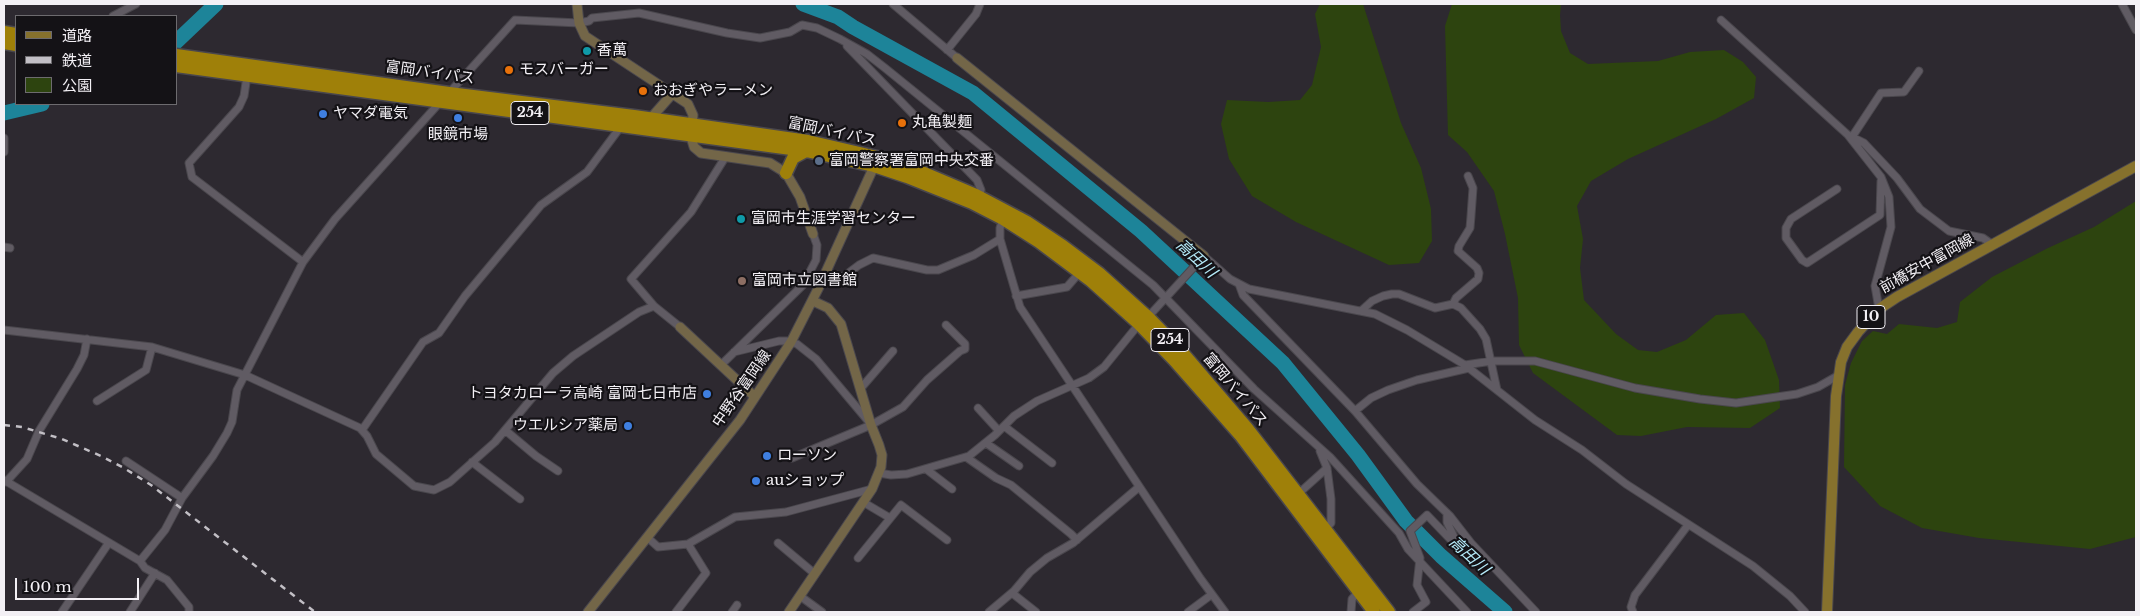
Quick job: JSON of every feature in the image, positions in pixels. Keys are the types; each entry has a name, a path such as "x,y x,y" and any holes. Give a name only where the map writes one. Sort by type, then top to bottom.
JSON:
{"highway":[{"name":"富岡バイパス","path":"178,55 622,126 808,141 876,162 940,188 1003,219 1039,242 1144,320 1187,375 1240,435 1374,612"},
{"name":"富岡バイパス","path":"180,67 247,76 651,118 692,131 910,167 979,196 1027,222 1099,273 1214,390 1298,494 1389,612"},
{"path":"786,173 793,158 806,151"}],"main road":[{"name":"前橋安中富岡線","path":"1828,612 1839,375 1847,347 1879,309 2136,166"}],"street":[{"path":"115,15 136,4"},
{"path":"578,4 579,21 585,36 673,93 691,108 694,115 692,131 694,147 701,153 770,163 786,173 800,197 814,234 817,253 807,280 721,366"},
{"path":"893,4 1202,258 1239,284 1250,289 1375,314 1390,321 1467,367 1535,420 1582,450 1626,484 1753,566 1790,596 1805,612"},
{"path":"947,50 976,14 980,4"},
{"path":"2122,4 2136,30"},
{"path":"140,561 165,530 182,498 213,456 227,433 232,422 237,390 303,262 335,219 445,97 515,20 589,21 592,18 638,13 727,33 760,38 790,32 802,25 817,28 867,54 1146,279 1254,389 1330,457 1399,533 1408,549 1467,612"},
{"path":"1721,20 1850,136 1881,177 1889,197 1892,226 1875,286 1879,309"},
{"path":"840,39 977,180 981,190 979,196"},
{"path":"1850,136 1881,93 1904,92 1919,72"},
{"path":"247,76 244,96 239,107 190,163 192,177 303,262"},
{"path":"651,118 673,93"},
{"path":"362,430 423,342 439,333 465,296 541,205 587,172 622,126"},
{"path":"1850,136 1864,143 1890,171 1920,209 1949,231 1983,238 1993,244"},
{"path":"4,139 4,149"},
{"path":"726,156 691,212 631,279 654,306 680,327 755,397"},
{"name":"中野谷富岡線","path":"588,612 740,420 791,342 813,301 876,162"},
{"path":"1453,304 1456,298 1478,279 1479,273 1477,268 1458,251 1470,228 1473,188 1468,176"},
{"path":"1837,189 1792,219 1786,228 1786,238 1802,260 1807,263 1880,215 1881,177"},
{"path":"1003,219 1000,228 1000,239 1020,307 1211,595 1225,612"},
{"path":"826,272 843,277 859,265 873,258 928,270 938,270 974,255 1000,239"},
{"path":"879,472 891,475 907,474 966,457 986,442 1014,416 1037,401 1089,378 1104,367 1144,320 1202,258"},
{"path":"1016,296 1067,287 1080,272"},
{"path":"1239,284 1244,295 1355,411 1417,484 1447,513 1471,543 1536,612"},
{"path":"1361,311 1372,301 1392,294 1399,294 1435,308 1453,304 1460,308 1480,329 1486,339 1492,361 1493,376 1498,390"},
{"path":"789,612 872,489 879,472 882,455 871,425 841,324 828,308 813,301"},
{"path":"4,330 152,347 245,375 362,430 376,454 414,486 434,490 450,482 495,442 553,373 573,356 639,312 654,306"},
{"path":"792,458 871,425 903,407 927,380 960,351 965,349 965,344 946,325"},
{"path":"88,339 84,355 77,369 39,431 27,459 5,481 108,544 140,561 145,568 167,580 189,607 190,612"},
{"path":"734,352 779,341 791,342 810,353 871,425"},
{"path":"96,401 146,370 152,347"},
{"path":"861,388 894,351"},
{"path":"1355,411 1371,398 1388,390 1416,380 1492,361 1535,360 1634,388 1700,400 1736,403 1798,394 1818,387 1839,375"},
{"path":"978,408 1001,429 1052,463"},
{"path":"505,430 536,456 558,471"},
{"path":"986,442 1020,466"},
{"path":"1318,447 1327,468 1331,499 1331,523 1325,529"},
{"path":"966,457 996,478 1011,485 1077,540"},
{"path":"126,461 182,498"},
{"path":"472,462 520,499"},
{"path":"1298,494 1327,468"},
{"path":"926,469 952,490"},
{"path":"989,612 1012,593 1030,572 1047,558 1077,540 1139,487"},
{"path":"647,537 658,547 688,544 735,517 786,512 872,489"},
{"path":"864,502 890,518"},
{"path":"858,558 901,505 947,540"},
{"path":"1413,612 1426,602 1417,585 1420,560 1410,531 1427,515 1452,541 1454,537 1447,522 1447,513"},
{"path":"1633,612 1631,607 1635,595 1688,525"},
{"path":"62,612 108,544"},
{"path":"676,612 706,573 688,544"},
{"path":"778,544 815,574"},
{"path":"130,612 155,573"},
{"path":"1351,612 1352,599 1359,591"},
{"path":"1012,593 1036,612"},
{"path":"1188,612 1211,595"},
{"path":"800,596 822,612"},
{"path":"732,612 737,605"}],"green space":[{"path":"1320,4 1363,4 1401,123 1421,168 1431,209 1432,241 1419,263 1389,265 1296,222 1252,196 1229,159 1221,124 1227,100 1268,102 1300,100 1312,85 1321,47 1315,14"},
{"path":"1452,4 1561,4 1561,31 1570,53 1588,64 1658,61 1690,52 1724,50 1743,62 1756,77 1754,98 1716,119 1628,159 1591,181 1577,206 1583,239 1580,268 1584,300 1616,334 1638,350 1657,352 1686,340 1716,315 1744,313 1765,340 1779,380 1780,408 1750,428 1687,427 1641,436 1617,435 1533,373 1519,345 1518,298 1494,191 1467,152 1448,135 1445,26"},
{"path":"2136,201 2136,537 2090,549 1979,538 1922,528 1880,506 1844,467 1845,385 1851,363 1862,341 1873,331 1887,334 1899,324 1937,328 1957,322 1960,302 1992,277 2094,227"}],"waterway":[{"name":"高田川","path":"178,40 216,4"},
{"name":"高田川","path":"803,4 838,17 973,93 1141,231 1283,363 1358,455 1406,521 1441,556 1505,612"},
{"name":"高田川","path":"4,113 38,105"}],"railway":[{"path":"4,425 22,427 62,439 124,468 151,485 315,612"}],"place":[{"name":"香萬","path":"587,51"},
{"name":"モスバーガー","path":"509,70"},
{"name":"おおぎやラーメン","path":"643,91"},
{"name":"ヤマダ電気","path":"323,114"},
{"name":"眼鏡市場","path":"458,118"},
{"name":"丸亀製麺","path":"902,123"},
{"name":"富岡警察署富岡中央交番","path":"819,161"},
{"name":"富岡市生涯学習センター","path":"741,219"},
{"name":"富岡市立図書館","path":"742,281"},
{"name":"トヨタカローラ高崎 富岡七日市店","path":"707,394"},
{"name":"ウエルシア薬局","path":"628,426"},
{"name":"ローソン","path":"767,456"},
{"name":"auショップ","path":"756,481"}]}
